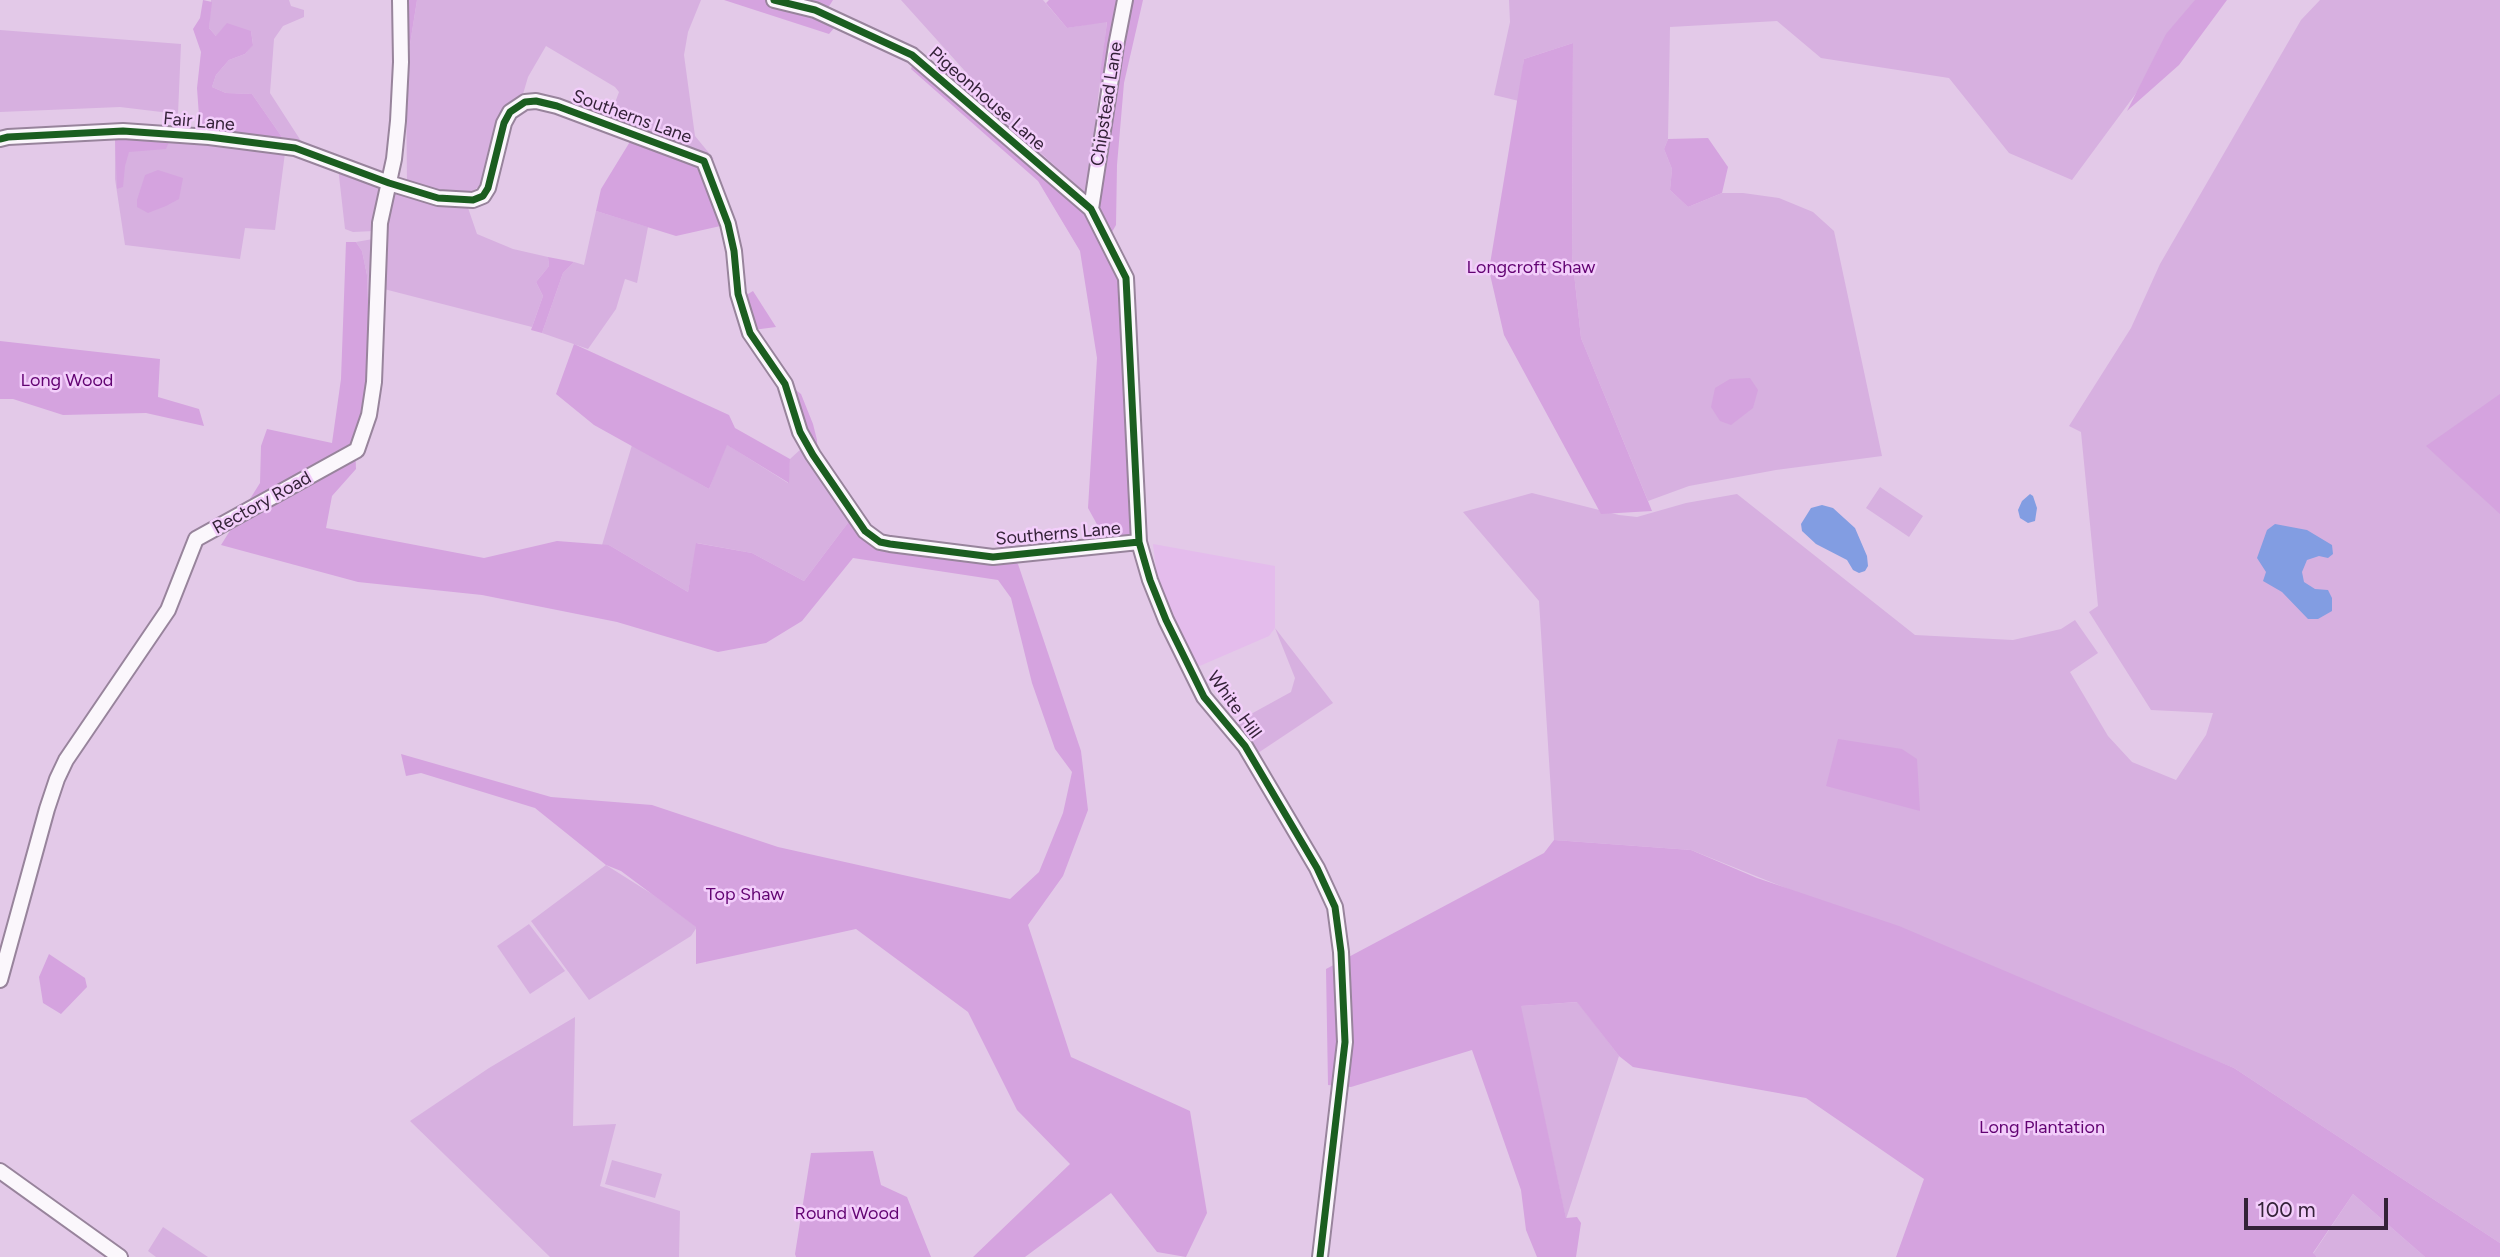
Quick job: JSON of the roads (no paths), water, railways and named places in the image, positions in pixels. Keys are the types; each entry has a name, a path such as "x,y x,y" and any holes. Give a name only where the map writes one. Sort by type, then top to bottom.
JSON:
{"street":[{"name":"Rectory Road","path":"0,980 39,834 57,779 66,760 168,610 197,539 358,450 369,415 374,382 380,223 398,121 400,0"},
{"name":"Pigeonhouse Lane","path":"774,0 815,10 912,55 1091,209"},
{"name":"Chipstead Lane","path":"1091,209 1125,0"},
{"name":"Southerns Lane","path":"389,183 438,198 472,200 483,196 488,188 504,124 510,112 525,102 536,101 557,106 704,161 728,224 734,251 738,294 750,333 785,384 800,432 813,455 865,531 880,542 993,557 1139,542"},
{"name":"Fair Lane","path":"0,139 8,136 123,131 221,139 295,148 389,183"},
{"name":"White Hill","path":"1091,209 1126,278 1139,542 1150,580 1166,621 1204,697 1245,746 1317,868 1335,907 1341,951 1345,1042 1320,1257"},
{"path":"0,1171 120,1257"}],"water":[{"path":"2030,494 2037,508 2035,521 2028,523 2020,518 2018,510 2022,501"},
{"path":"1822,505 1833,508 1855,528 1867,556 1868,566 1865,571 1859,573 1853,570 1847,560 1816,544 1802,531 1801,524 1811,508"},
{"path":"2275,524 2307,530 2332,545 2333,554 2328,558 2319,556 2307,560 2302,572 2304,582 2315,589 2328,590 2332,598 2332,611 2318,619 2308,619 2282,592 2263,581 2266,572 2257,558 2267,530"}],"park label":[{"name":"Longcroft Shaw","path":"1531,268"},
{"name":"Long Wood","path":"67,381"},
{"name":"Top Shaw","path":"745,895"},
{"name":"Long Plantation","path":"2042,1128"},
{"name":"Round Wood","path":"847,1214"}]}
